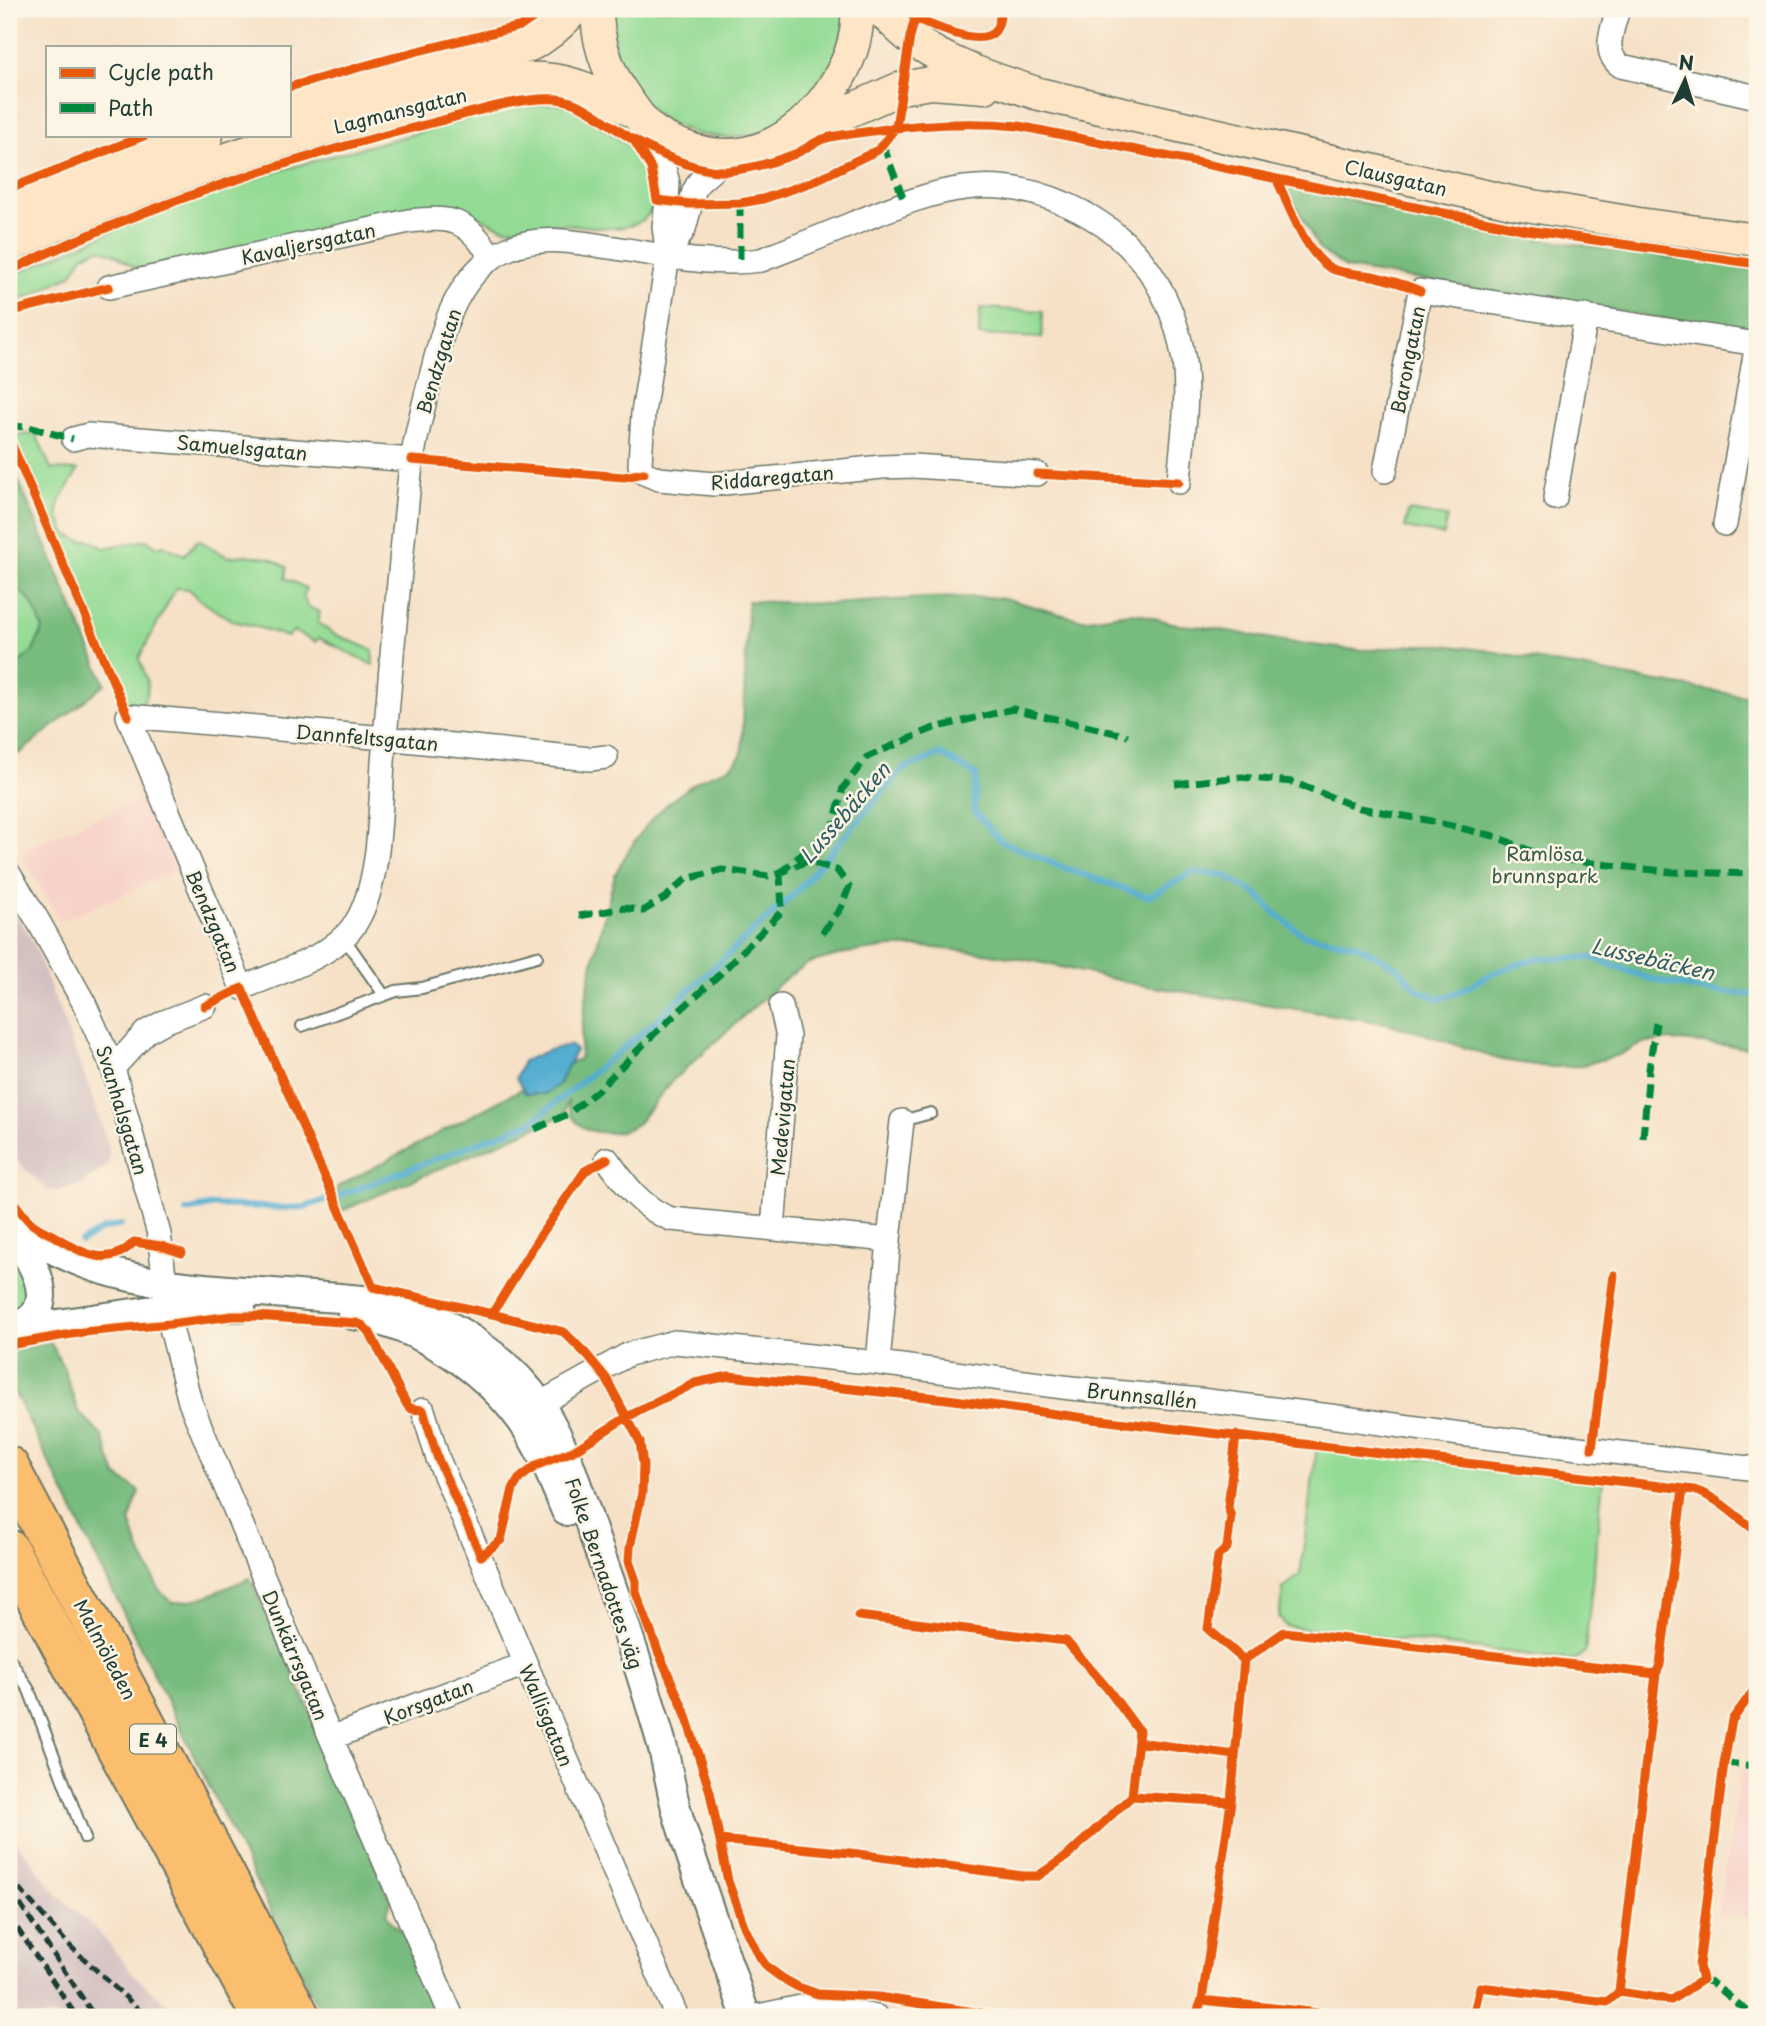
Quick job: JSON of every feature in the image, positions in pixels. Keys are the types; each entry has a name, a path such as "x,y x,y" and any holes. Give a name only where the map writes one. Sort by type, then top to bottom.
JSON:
{"highway":[{"name":"Malmöleden","path":"9,1466 299,2014"},
{"name":"Malmöleden","path":"9,1549 261,2017"}],"main road":[{"name":"Lagmansgatan","path":"290,108 525,47 550,33 574,9"},
{"path":"597,9 600,41 610,71 643,120"},
{"path":"781,140 814,112 839,78 848,61 854,39 857,9"},
{"name":"Clausgatan","path":"879,9 909,37 948,61 969,71 1038,94 1515,204 1757,240"},
{"name":"Lagmansgatan","path":"9,246 124,197 223,161 358,119 509,83 543,79 579,85 643,120 669,141 694,151 730,155"},
{"name":"Clausgatan","path":"730,155 760,150 886,93 912,85 953,83 1038,94"},
{"path":"9,213 130,163 204,136"}],"street":[{"path":"1618,9 1609,44 1609,51 1615,63 1757,97"},
{"name":"Riddaregatan","path":"643,120 660,154 668,183 664,227 668,256 643,413 640,470 659,479 714,484 913,466 1038,474"},
{"name":"Riddaregatan","path":"668,256 684,229 699,182 730,155"},
{"name":"Bendzgatan","path":"128,716 242,988 311,958 344,938 358,919 373,874 394,626 412,460 426,397 443,331 468,280 479,268 509,248 549,240 567,241 668,256 740,263 761,260 934,193 994,187 1025,190 1073,208 1096,220 1132,251 1150,272 1168,304 1184,358 1184,415 1179,482"},
{"name":"Kavaljersgatan","path":"109,286 409,221 435,218 457,222 472,231 492,258"},
{"name":"Barongatan","path":"1385,471 1420,291 1586,316 1757,344 1725,524"},
{"path":"1555,498 1586,316"},
{"name":"Samuelsgatan","path":"73,439 88,435 412,460"},
{"name":"Dannfeltsgatan","path":"128,716 385,738 590,760 606,757"},
{"name":"Svanhalsgatan","path":"9,874 84,1003 113,1068 159,1234 167,1296"},
{"path":"113,1068 146,1032 163,1022 205,1006"},
{"name":"Medevigatan","path":"773,1229 788,1036 781,1006"},
{"path":"878,1363 902,1121"},
{"path":"607,1159 627,1187 646,1207 671,1219 889,1240"},
{"path":"9,1226 97,1268 167,1296"},
{"path":"9,1226 32,1264 40,1286 34,1315 10,1330"},
{"path":"10,1330 167,1296"},
{"name":"Folke Bernadottes väg","path":"167,1296 382,1303 449,1325 499,1361 524,1383 552,1425 610,1581 661,1742 678,1815 746,2017"},
{"name":"Folke Bernadottes väg","path":"167,1296 232,1306 365,1317 407,1331 450,1353 503,1399 521,1420 553,1480 646,1747 678,1815"},
{"name":"Dunkärrsgatan","path":"167,1296 179,1364 190,1402 452,2017"},
{"name":"Brunnsallén","path":"539,1404 629,1354 675,1342 1317,1414 1460,1434 1757,1469"},
{"name":"Wallisgatan","path":"423,1410 438,1459 677,2017"},
{"name":"Korsgatan","path":"331,1738 525,1664"},
{"path":"752,2017 801,2007 825,2008 877,2017"}],"lane":[{"path":"344,938 384,995"},
{"path":"302,1026 396,991 422,988 537,956"},
{"path":"902,1121 931,1113"},
{"path":"9,1658 29,1690 85,1839"}],"shaded area":[{"path":"154,793 183,869 60,921 20,851"},
{"path":"9,902 33,942 109,1147 106,1167 81,1184 57,1191 47,1190 9,1153"},
{"path":"1741,1769 1757,1771 1757,1919 1718,1914"},
{"path":"9,1833 57,1894 97,1930 136,1977 182,2017 9,2017"}],"green space":[{"path":"609,9 844,9 846,24 822,91 765,132 730,138 695,134 662,119 636,96 617,66"},
{"path":"554,104 577,110 637,152 652,191 652,209 644,219 634,224 609,228 557,224 511,229 497,226 469,213 437,209 140,270 114,254 97,249 83,256 71,275 9,304 9,277 181,204 279,171 456,122 515,109"},
{"path":"1286,187 1546,240 1757,270 1757,334 1346,268 1319,249"},
{"path":"980,308 1043,311 1042,338 979,335"},
{"path":"36,434 51,469 78,470 59,502 58,515 66,534 81,541 89,540 104,548 147,540 158,547 163,545 184,555 198,540 228,557 246,555 270,558 287,567 285,578 306,588 303,596 308,607 320,612 318,623 334,634 373,650 373,665 319,638 315,642 293,631 288,637 233,621 201,601 189,589 176,588 139,658 147,683 147,694 140,707 128,705 16,444 19,435"},
{"path":"16,475 105,684 19,754 9,744 9,671 33,651 43,629 27,598 9,586 9,476"},
{"path":"1408,511 1447,517 1444,535 1405,528"},
{"path":"9,586 27,598 43,629 33,651 9,671"},
{"name":"Ramlösa brunnspark","path":"987,597 1007,599 1078,619 1139,614 1180,625 1356,650 1441,645 1484,650 1757,698 1757,1050 1669,1040 1643,1043 1619,1055 1579,1066 1549,1067 1501,1060 1385,1023 1135,984 985,953 924,947 889,947 846,953 809,963 786,978 672,1081 631,1128 603,1133 585,1128 572,1116 568,1100 564,1115 339,1212 337,1187 580,1058 592,965 615,875 635,841 660,811 697,782 730,767 742,753 748,601 831,604"},
{"path":"9,1241 27,1270 29,1301 19,1313 9,1316"},
{"path":"51,1343 64,1369 78,1411 102,1436 116,1475 139,1491 130,1520 139,1549 159,1590 172,1603 202,1598 250,1578 324,1742 391,1901 387,1914 392,1923 407,1935 441,2017 323,2017 9,1381 9,1350"},
{"path":"1317,1446 1603,1480 1585,1652 1574,1660 1286,1626 1279,1616 1283,1588 1300,1575"}],"water":[{"path":"569,1045 576,1050 558,1085 545,1094 526,1094 516,1078 523,1061"}],"waterway":[{"name":"Lussebäcken","path":"186,1211 214,1205 305,1207 532,1122 649,1027 796,892 903,769 940,754 976,775 974,811 1001,841 1062,867 1148,897 1193,872 1223,875 1257,894 1274,912 1303,935 1355,944 1397,967 1418,990 1439,999 1461,991 1493,973 1537,958 1594,958 1647,978 1702,990 1757,995"},
{"name":"Lussebäcken","path":"81,1242 103,1229 121,1225"}],"railway":[{"path":"9,1877 68,1944 147,2017"},
{"path":"20,1904 95,2017"},
{"path":"9,1916 77,2017"}],"marked path":[{"path":"883,145 905,203"},
{"path":"740,203 740,263"},
{"path":"9,426 29,427 73,439"},
{"path":"780,873 833,828 843,788 867,757 934,728 1013,709 1128,736"},
{"path":"1175,784 1241,777 1292,782 1360,808 1494,836 1548,858 1672,872 1757,874"},
{"path":"579,916 625,908 643,911 666,897 686,879 722,870 768,876 807,861 837,870 849,887 841,908 820,936"},
{"path":"535,1129 568,1114 597,1091 782,911 780,873"},
{"path":"1643,1138 1656,1023"},
{"path":"1724,1763 1757,1766"},
{"path":"1702,1980 1711,1982 1755,2017"}],"cycle path":[{"path":"290,87 521,26 546,9"},
{"path":"635,142 651,168 657,200 690,204 740,203 763,199 812,182 878,150 896,127 915,18 904,9"},
{"path":"915,18 956,34 979,38 995,31 1001,9"},
{"path":"9,271 60,247 217,186 378,137 511,103 543,99 574,103 656,151 686,164 714,171 762,165 795,154 823,139 844,135 942,124 1019,126 1527,230 1757,264"},
{"path":"9,189 143,136"},
{"path":"1277,180 1300,231 1325,265 1335,270 1403,284 1420,291"},
{"path":"9,312 109,287"},
{"path":"9,438 128,716"},
{"path":"412,460 624,477 644,473"},
{"path":"1037,474 1179,482"},
{"path":"205,1006 242,988 373,1287 492,1314 536,1242 585,1171 607,1159"},
{"path":"9,1195 32,1224 84,1252 104,1257 114,1255 134,1242 161,1246 182,1253"},
{"path":"1592,1449 1614,1275"},
{"path":"492,1314 564,1332 606,1378 640,1442 642,1493 629,1561 636,1581 636,1592 684,1710 710,1792 728,1881 744,1926 767,1967 798,1987 818,1994 878,1997 999,2017"},
{"path":"9,1345 83,1332 232,1316 362,1325 370,1333 407,1405 412,1409 423,1410 438,1459 481,1556 501,1540 513,1489 519,1479 537,1465 573,1451 627,1417 695,1383 729,1376 947,1399 1092,1419 1694,1490 1720,1503 1757,1531"},
{"path":"1195,2017 1202,2000 1231,1802 1244,1660 1208,1629 1218,1556 1227,1548 1231,1516 1228,1508 1236,1435"},
{"path":"1473,2017 1480,1987 1607,2002 1619,1992 1656,1674 1660,1665 1683,1489"},
{"path":"720,1840 1038,1876 1067,1856 1132,1796 1139,1731 1107,1688 1066,1641 858,1616"},
{"path":"1244,1660 1284,1632 1656,1674"},
{"path":"1619,1992 1671,2000 1702,1980 1699,1966 1724,1763 1732,1720 1757,1686"},
{"path":"1138,1742 1235,1755"},
{"path":"1132,1796 1231,1802"},
{"path":"1202,2000 1355,2017"}]}
